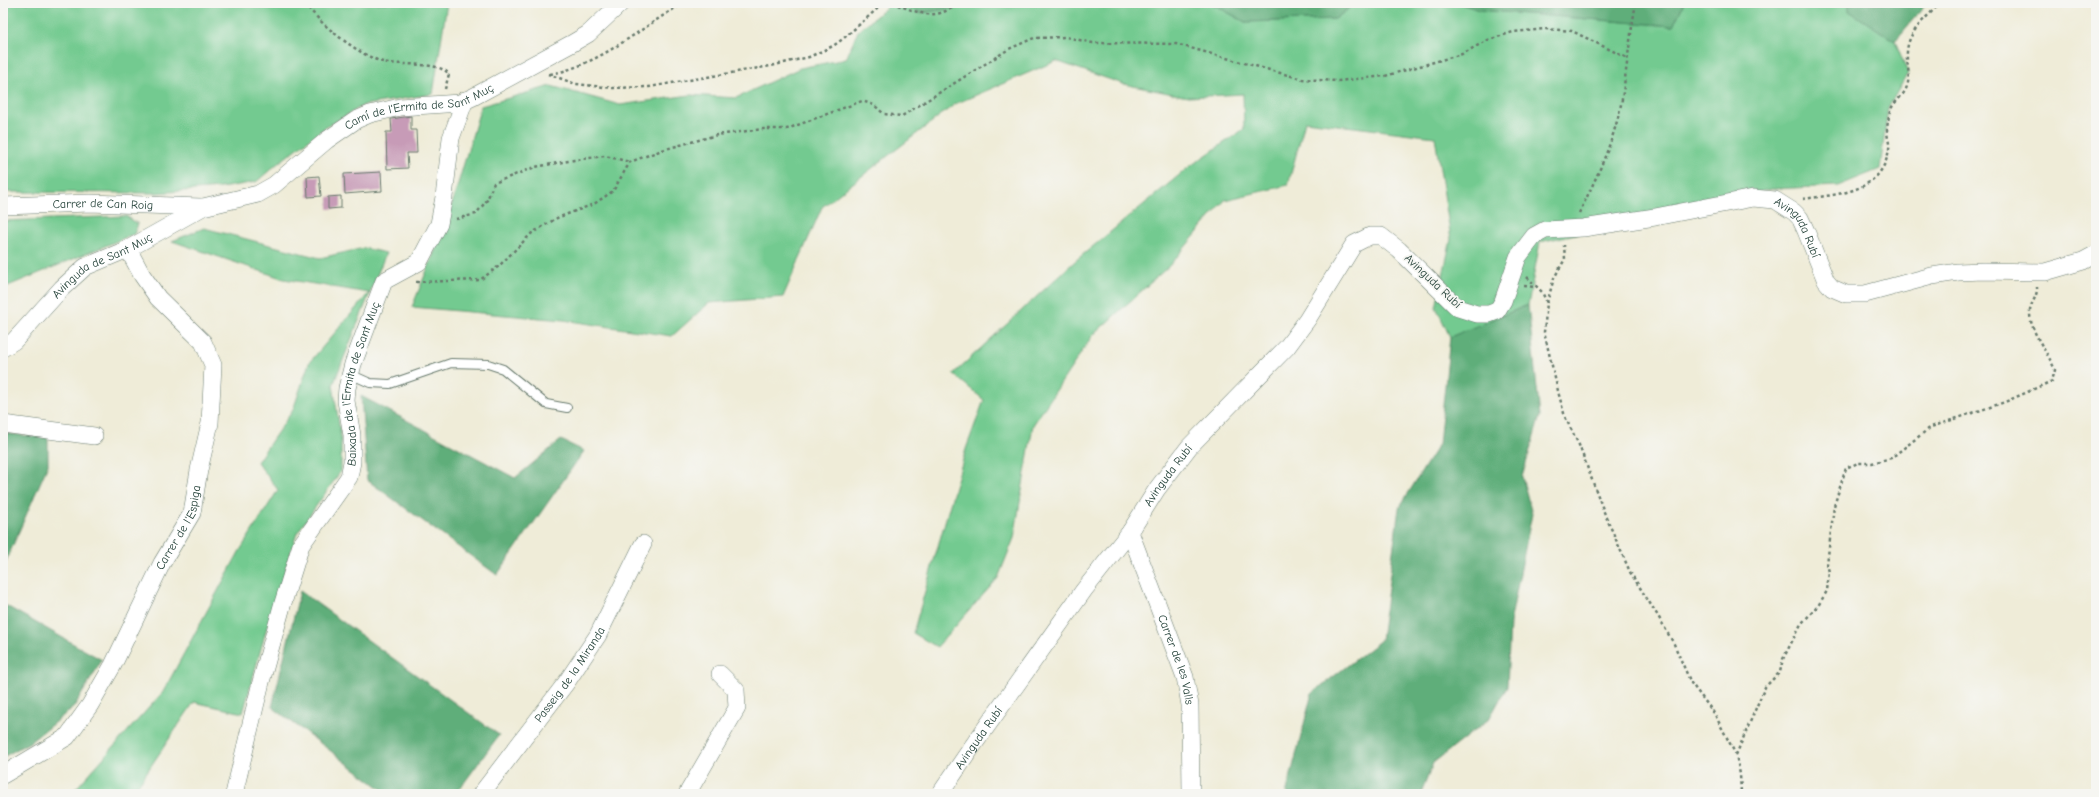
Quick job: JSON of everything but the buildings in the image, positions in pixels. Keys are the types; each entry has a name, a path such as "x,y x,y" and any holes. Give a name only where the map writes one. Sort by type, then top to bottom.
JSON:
{"street":[{"name":"Camí de l'Ermita de Sant Muç","path":"210,205 248,198 274,185 327,140 356,120 370,114 400,107 441,104 465,100 588,34 621,3"},
{"name":"Baixada de l'Ermita de Sant Muç","path":"234,794 265,666 301,545 349,477 352,462 352,435 346,401 350,374 384,281 419,262 440,219 451,138 465,100"},
{"name":"Avinguda Rubí","path":"940,794 972,746 1080,596 1130,532 1157,489 1189,447 1287,347 1307,320 1354,244 1370,236 1381,236 1399,250 1458,308 1477,314 1489,314 1497,311 1503,301 1518,257 1534,236 1545,230 1655,217 1754,198 1768,198 1789,207 1800,218 1826,281 1839,292 1853,295 1865,294 1932,276 1958,272 1983,271 2036,273 2056,270 2083,261 2096,254"},
{"name":"Carrer de Can Roig","path":"3,206 90,203 210,205"},
{"name":"Avinguda de Sant Muç","path":"3,348 14,341 62,288 85,267 128,249 210,205"},
{"name":"Carrer de l'Espiga","path":"3,775 67,737 90,705 113,665 162,563 192,513 199,470 210,423 213,365 203,342 158,298 142,275 128,249"},
{"path":"3,424 94,436"},
{"name":"Carrer de les Valls","path":"1130,532 1184,677 1190,705 1191,794"},
{"name":"Passeig de la Miranda","path":"480,794 566,683 598,635 643,544"},
{"path":"687,794 737,708 736,690 720,674"}],"lane":[{"path":"350,374 370,383 390,384 451,363 488,364 507,373 546,404 567,408"}],"path":[{"path":"305,3 310,11 337,36 382,62 431,66 445,69 448,74 448,78 441,104"},
{"path":"684,3 656,18 585,64 569,71 550,74 576,84 612,88 649,87 791,62 820,52 844,38 877,9 878,3"},
{"path":"892,3 915,12 931,15 948,11 959,3"},
{"path":"1326,3 1343,3"},
{"path":"1636,3 1622,100 1610,143 1591,191 1564,245 1565,259 1554,278 1547,303 1544,332 1565,417 1579,445 1604,512 1630,572 1674,644 1692,683 1714,713 1736,756 1740,774 1741,794"},
{"path":"1781,203 1843,194 1878,177 1886,165 1890,146 1887,131 1890,111 1896,99 1907,87 1908,44 1914,31 1940,3"},
{"path":"440,219 453,220 476,214 487,200 494,183 535,167 604,156 630,162 662,150 717,135 763,129 788,129 862,101 874,105 884,114 902,116 1009,49 1034,38 1066,37 1093,43 1176,44 1302,79 1338,81 1393,74 1462,54 1488,40 1513,32 1539,30 1572,31 1627,58"},
{"path":"411,283 480,280 499,266 532,233 557,218 594,204 613,191 630,162"},
{"path":"1514,267 1520,270 1542,292 1547,303"},
{"path":"1736,756 1765,687 1780,672 1783,658 1801,624 1818,606 1827,591 1829,572 1827,564 1834,506 1846,468 1858,463 1872,463 1891,458 1931,427 2005,402 2052,381 2055,370 2034,328 2030,314 2032,302 2038,293 2036,273"}],"green space":[{"path":"3,3 447,3 433,94 364,105 323,129 256,182 221,188 155,193 3,192"},
{"path":"892,3 902,3 920,13 987,3 1211,3 1245,22 1335,19 1356,3 1458,3 1479,10 1673,26 1684,3 1849,3 1850,11 1895,41 1908,73 1888,108 1880,169 1838,186 1772,189 1540,242 1528,305 1450,337 1436,307 1451,239 1435,137 1305,121 1288,185 1225,200 1170,265 1093,335 1033,425 1014,538 998,578 937,647 913,633 966,449 984,400 953,374 1074,262 1189,167 1244,129 1243,94 1188,97 1123,84 1056,61 955,104 822,207 783,297 709,303 672,336 563,320 412,307 447,221 481,106 551,86 620,105 690,95 736,98 800,68 846,59 858,31"},
{"path":"902,3 987,3 920,13"},
{"path":"1211,3 1356,3 1335,19 1245,22"},
{"path":"1458,3 1684,3 1673,26 1479,10"},
{"path":"1849,3 1927,3 1895,41 1849,11"},
{"path":"126,216 138,224 134,234 3,288 3,221"},
{"path":"204,228 320,258 364,248 386,253 333,385 341,438 341,471 297,533 267,627 243,713 194,702 132,794 71,794 163,692 239,552 278,490 257,462 293,410 309,363 369,293 284,279 172,241"},
{"path":"1528,305 1540,416 1522,477 1532,514 1510,623 1507,687 1489,719 1433,763 1421,794 1286,794 1312,693 1381,640 1399,508 1439,444 1450,337"},
{"path":"361,396 515,478 561,440 584,451 497,575 367,480"},
{"path":"3,433 48,438 48,465 3,568"},
{"path":"300,591 499,735 456,794 388,794 272,707"},
{"path":"3,604 102,660 74,707 30,742 5,756 3,753"}]}
